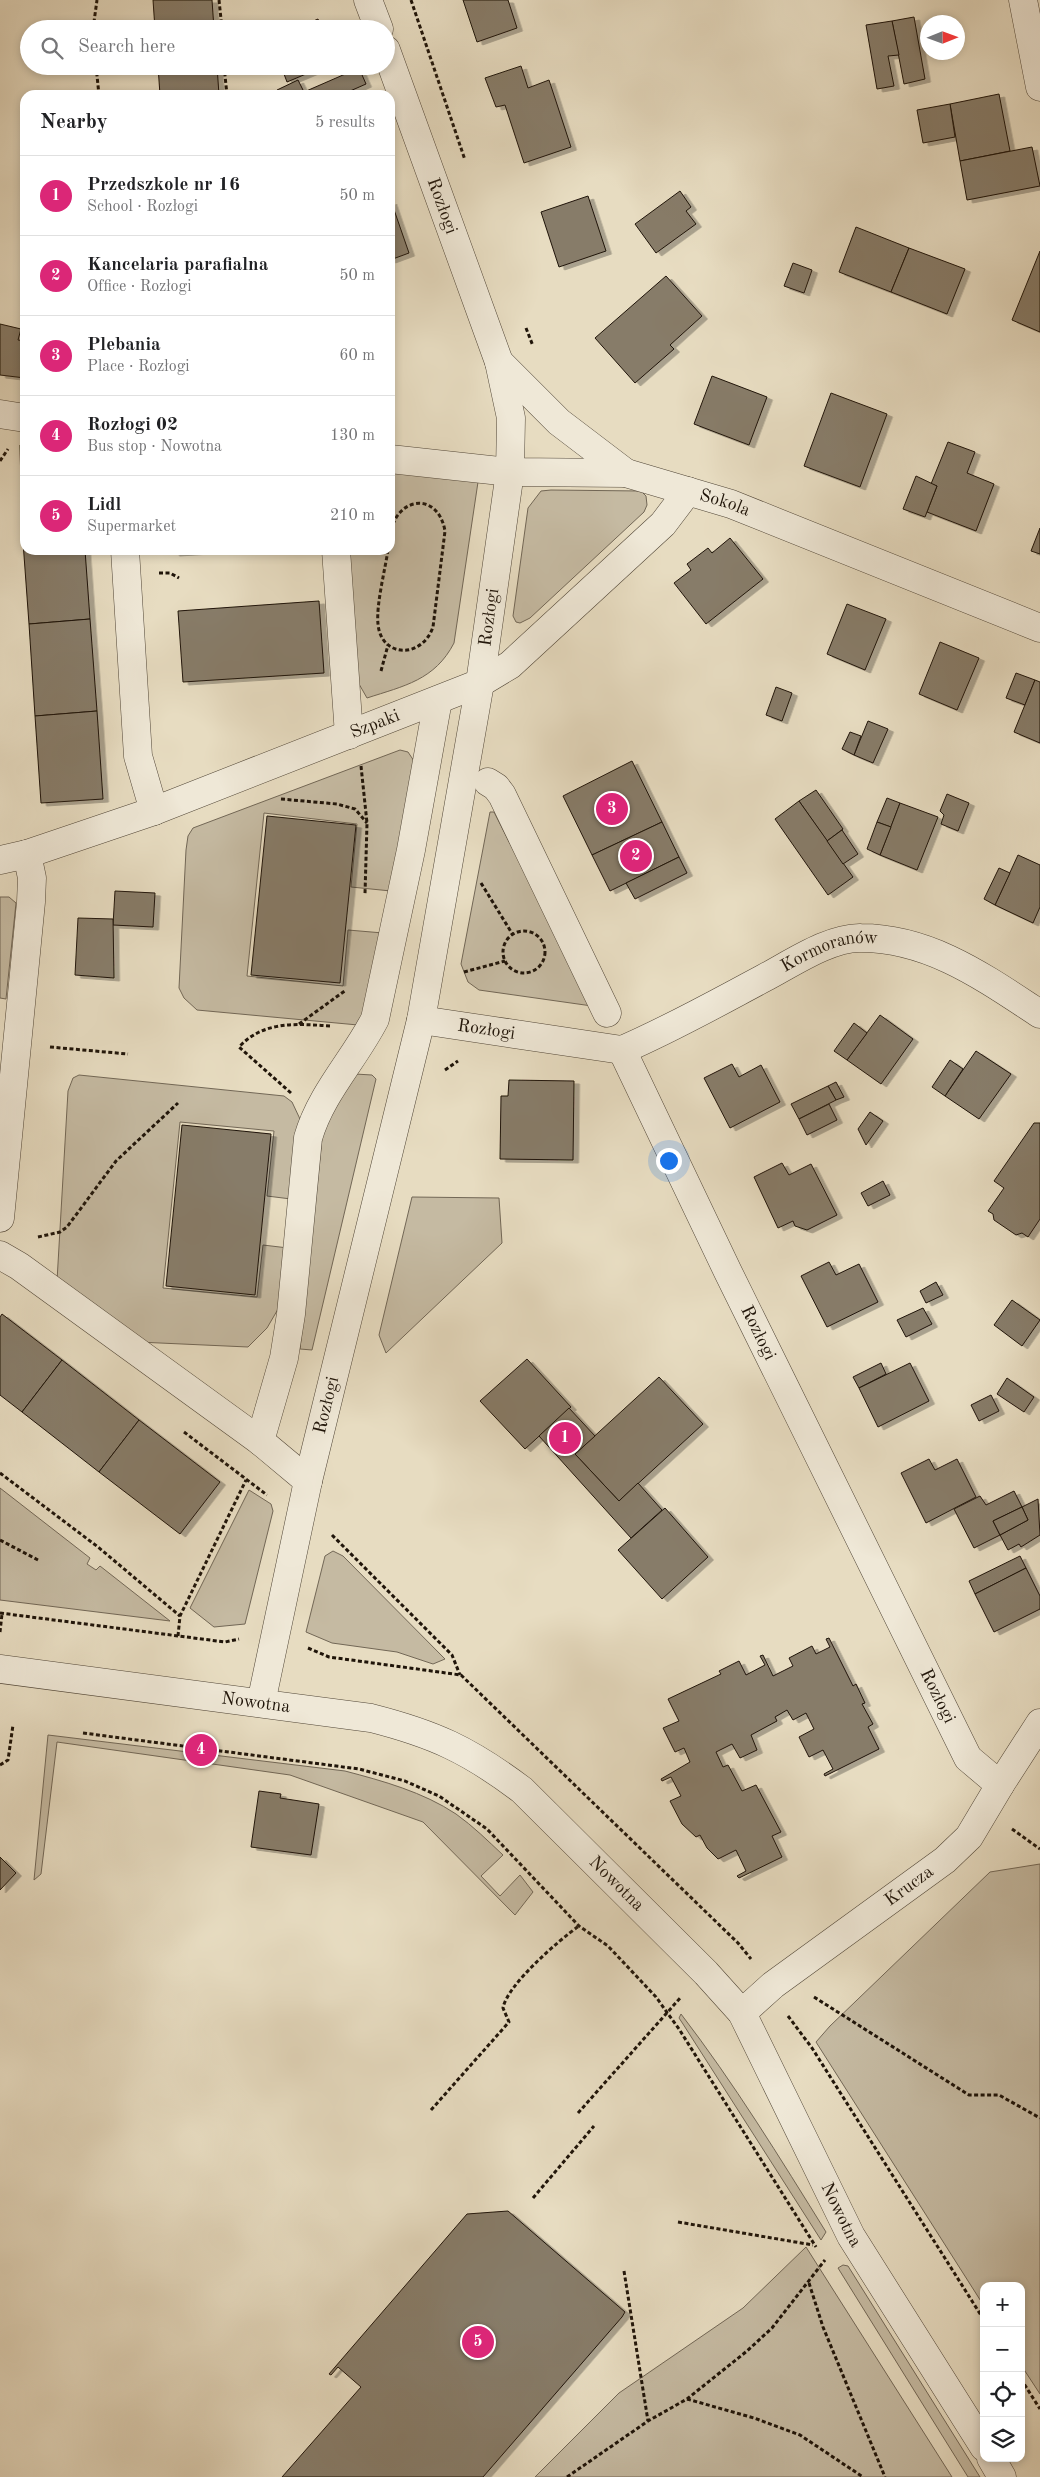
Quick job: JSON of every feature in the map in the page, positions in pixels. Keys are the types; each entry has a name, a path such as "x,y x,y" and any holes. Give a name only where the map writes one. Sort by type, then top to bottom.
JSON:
{"street":[{"path":"368,0 376,20"},
{"path":"1023,0 1040,87"},
{"name":"Rozłogi","path":"261,1703 308,1481 421,1020 480,683 510,472 511,418 499,362 395,75"},
{"name":"Rozłogi","path":"499,362 559,422 626,472"},
{"path":"0,414 20,417"},
{"name":"Sokola","path":"395,460 510,472 626,472 731,504 1040,628"},
{"name":"Szpaki","path":"0,860 27,854 354,746 438,700 480,683 518,658 663,524 688,491"},
{"path":"125,555 138,756 154,811"},
{"path":"336,555 354,746"},
{"path":"260,1442 284,1358 292,1314 301,1198 311,1127 324,1098 370,1030 375,1019 411,850 438,700"},
{"path":"488,782 496,787 502,795 607,1013"},
{"path":"0,1218 32,878 27,854"},
{"name":"Kormoranów","path":"622,1050 656,1035 825,946 860,937 902,942 936,953 966,967 1040,1014"},
{"name":"Rozłogi","path":"421,1020 622,1050 719,1254 968,1758 1000,1785"},
{"path":"0,1255 19,1266 260,1442 308,1481"},
{"name":"Nowotna","path":"0,1669 370,1718 416,1729 460,1748 489,1765 522,1790 699,1967 742,2013 851,2236 980,2441"},
{"name":"Krucza","path":"742,2013 773,1985 945,1860 969,1838 1000,1785 1040,1724"},
{"path":"993,2462 1002,2477"}],"path":[{"path":"94,20 97,0"},
{"path":"219,0 221,20"},
{"path":"411,0 467,165"},
{"path":"97,75 98,90"},
{"path":"225,75 226,90"},
{"path":"525,325 535,351"},
{"path":"387,555 377,622 380,635 388,645 398,650 410,651 421,647 429,638 433,628 445,531 443,519 436,510 426,504 415,503 403,507 395,517"},
{"path":"382,677 381,668 388,645"},
{"path":"354,746 367,823 365,899"},
{"path":"271,799 337,804 355,809 367,823"},
{"path":"478,877 512,935"},
{"path":"527,932 537,937 545,950 543,961 531,972 521,973 511,969 505,961 504,946 512,935 527,932"},
{"path":"456,974 505,961"},
{"path":"311,1127 299,1101 278,1079 239,1047 248,1037 261,1029 298,1024 370,1030"},
{"path":"17,1044 128,1054"},
{"path":"439,1076 451,1064 466,1057"},
{"path":"52,1233 60,1232 68,1227 116,1161 178,1103"},
{"path":"184,1431 273,1499"},
{"path":"0,1473 98,1547 180,1616"},
{"path":"178,1636 180,1616 246,1480"},
{"path":"331,1534 452,1655 461,1676"},
{"path":"0,1540 38,1560"},
{"path":"0,1632 2,1614"},
{"path":"0,1765 8,1760 13,1725"},
{"path":"83,1733 374,1772 405,1781 447,1801 487,1829 579,1926 608,1946 639,1978 666,2011 578,2113"},
{"path":"431,2110 509,2022 503,2008 508,1994 545,1954 579,1926"},
{"path":"806,1992 969,2095 999,2094 1040,2118"},
{"path":"784,2011 812,2048 980,2314"},
{"path":"533,2198 594,2126"},
{"path":"678,2222 814,2245"},
{"path":"567,2477 648,2421 687,2399 772,2328 825,2260 851,2236"},
{"path":"624,2271 648,2421"},
{"path":"808,2282 823,2327 885,2477"},
{"path":"1025,2386 1040,2409"},
{"path":"687,2399 754,2418 800,2436 863,2477"}],"shaded area":[{"path":"395,472 478,482 454,643 438,666 406,685 367,698 355,677 347,555 395,555"},
{"path":"541,491 641,491 646,496 647,505 644,512 530,618 520,623 516,622 513,616 528,508"},
{"path":"400,750 408,752 414,761 391,891 351,887 357,824 264,813 247,976 343,986 348,930 383,933 367,1006 358,1025 197,1010 184,998 179,988 186,850 188,836 193,828"},
{"path":"490,812 494,812 592,1006 479,990 468,982 461,964"},
{"path":"0,897 9,897 16,903 6,999 0,998"},
{"path":"355,1074 372,1075 376,1079 312,1350 300,1349 323,1128"},
{"path":"79,1075 284,1096 292,1102 300,1119 291,1199 267,1196 274,1131 180,1122 163,1288 257,1297 263,1245 288,1248 281,1304 267,1328 248,1347 138,1342 57,1281 68,1091 73,1078"},
{"path":"412,1197 499,1198 502,1243 386,1353 379,1335"},
{"path":"0,1488 90,1558 87,1564 96,1570 100,1566 170,1621 0,1600"},
{"path":"249,1490 271,1504 273,1511 245,1624 214,1627 190,1608"},
{"path":"333,1551 343,1556 445,1659 433,1664 397,1652 332,1643 306,1632 325,1556"},
{"path":"48,1735 345,1771 388,1783 430,1799 456,1814 503,1855 481,1876 500,1896 520,1875 533,1892 515,1915 423,1822 290,1775 57,1742 41,1874 34,1880"},
{"path":"1040,1864 1040,2394 1025,2371 1025,2282 980,2282 980,2300 816,2042 830,2026 990,1872"},
{"path":"681,2014 738,2094 826,2232 821,2240 679,2018"},
{"path":"806,2247 952,2477 535,2477 619,2393 743,2308"},
{"path":"843,2265 848,2266 980,2477 968,2477 838,2268"}],"building":[{"path":"153,0 212,0 213,20 154,20"},
{"path":"463,0 508,0 517,28 477,42"},
{"path":"914,17 920,60 922,60 925,79 904,84 892,21"},
{"path":"892,21 899,55 888,56 894,86 877,89 866,25"},
{"path":"521,66 528,88 549,80 571,147 524,163 505,105 496,107 485,78"},
{"path":"159,75 218,75 219,90 160,90"},
{"path":"284,75 304,75 287,82"},
{"path":"343,75 362,75 366,84 352,90 309,90"},
{"path":"298,80 303,90 277,90"},
{"path":"999,94 1010,151 960,161 950,104"},
{"path":"950,104 955,137 923,143 917,110"},
{"path":"1032,147 1040,186 967,200 960,161"},
{"path":"680,191 691,207 686,211 696,224 656,253 635,224"},
{"path":"588,196 606,251 559,267 541,212"},
{"path":"395,213 409,253 395,258"},
{"path":"856,227 909,248 891,292 839,272"},
{"path":"909,248 965,269 947,314 891,292"},
{"path":"1040,251 1040,332 1012,320"},
{"path":"793,263 812,270 804,293 784,286"},
{"path":"666,276 702,316 670,345 674,349 635,383 595,338"},
{"path":"0,324 20,329 18,340 20,340 20,377 0,375"},
{"path":"712,376 767,397 749,445 694,424"},
{"path":"831,393 887,414 860,487 804,466"},
{"path":"948,442 975,452 967,473 994,484 976,531 927,512 937,486 931,484"},
{"path":"916,476 937,486 925,517 903,509"},
{"path":"1040,528 1040,554 1031,551"},
{"path":"730,538 763,579 706,624 674,583 691,570 687,564 708,548 712,553"},
{"path":"24,555 85,555 90,619 29,624"},
{"path":"319,601 324,673 183,682 178,611"},
{"path":"847,604 886,619 865,670 827,654"},
{"path":"90,619 97,711 35,716 29,624"},
{"path":"940,642 979,658 957,710 919,694"},
{"path":"1016,673 1035,680 1025,705 1006,698"},
{"path":"1035,680 1040,682 1040,743 1014,732"},
{"path":"776,687 792,693 782,721 766,715"},
{"path":"97,711 103,799 41,803 35,716"},
{"path":"868,721 888,729 873,763 854,755"},
{"path":"850,732 861,736 854,755 842,749"},
{"path":"632,761 662,822 592,855 563,796"},
{"path":"816,790 843,829 827,841 799,801"},
{"path":"947,794 969,803 958,831 941,824 944,815 940,811"},
{"path":"887,798 900,803 891,827 877,822"},
{"path":"799,801 853,877 828,895 775,819"},
{"path":"900,803 938,817 917,870 880,855"},
{"path":"267,816 356,825 340,983 251,975"},
{"path":"662,822 679,857 610,891 592,855"},
{"path":"877,822 891,827 880,855 867,849"},
{"path":"842,830 858,854 843,864 827,841"},
{"path":"1018,855 1040,865 1040,907 1033,923 995,905"},
{"path":"679,857 687,873 635,899 626,883"},
{"path":"999,868 1010,873 995,905 984,899"},
{"path":"115,891 155,893 153,927 113,925"},
{"path":"78,918 113,919 114,978 75,975"},
{"path":"880,1015 913,1039 881,1084 847,1060"},
{"path":"854,1023 867,1033 847,1060 834,1051"},
{"path":"976,1051 1011,1074 979,1119 945,1096"},
{"path":"950,1060 963,1069 945,1096 932,1087"},
{"path":"732,1064 739,1077 761,1065 780,1102 730,1128 704,1078"},
{"path":"509,1080 574,1081 573,1160 500,1159 501,1096 508,1096"},
{"path":"836,1082 844,1097 836,1100 828,1086"},
{"path":"828,1086 836,1100 799,1119 791,1104"},
{"path":"829,1104 837,1120 807,1135 799,1119"},
{"path":"870,1112 883,1121 866,1145 858,1129"},
{"path":"1034,1123 1040,1123 1040,1219 1028,1237 1022,1233 1016,1235 994,1220 993,1214 988,1211 1004,1188 994,1181"},
{"path":"182,1125 271,1134 255,1295 166,1286"},
{"path":"782,1163 789,1175 811,1164 837,1215 807,1230 795,1226 793,1221 778,1228 754,1177"},
{"path":"883,1181 890,1195 868,1206 861,1193"},
{"path":"829,1262 836,1275 859,1264 878,1302 827,1327 801,1276"},
{"path":"936,1282 943,1295 926,1303 920,1291"},
{"path":"1012,1300 1040,1320 1022,1346 994,1325"},
{"path":"923,1308 932,1324 906,1337 897,1320"},
{"path":"2,1314 62,1360 22,1412 0,1395 0,1317"},
{"path":"527,1359 571,1407 525,1449 480,1401"},
{"path":"62,1360 139,1420 99,1472 22,1412"},
{"path":"881,1363 886,1374 859,1388 853,1377"},
{"path":"910,1363 929,1401 878,1427 859,1388"},
{"path":"659,1377 703,1424 619,1501 575,1454"},
{"path":"1007,1378 1034,1397 1024,1412 997,1394"},
{"path":"991,1395 999,1411 979,1421 971,1405"},
{"path":"569,1408 595,1436 575,1454 619,1501 638,1483 662,1510 631,1538 539,1436"},
{"path":"139,1420 220,1482 180,1534 99,1472"},
{"path":"929,1459 935,1470 957,1459 976,1497 926,1523 901,1473"},
{"path":"1014,1491 1022,1507 993,1521 1000,1535 974,1548 954,1509 980,1496 986,1505"},
{"path":"1038,1499 1040,1535 1021,1547 1019,1544 1008,1550 1000,1535 1028,1520 1022,1507"},
{"path":"1022,1507 1028,1520 1000,1535 993,1521"},
{"path":"665,1508 708,1557 662,1599 618,1550"},
{"path":"1020,1556 1026,1568 975,1594 969,1581"},
{"path":"1026,1568 1040,1596 1040,1609 994,1632 975,1594"},
{"path":"829,1638 853,1686 856,1684 865,1703 862,1704 873,1724 868,1727 879,1749 825,1776 824,1774 833,1769 823,1750 809,1757 799,1737 814,1729 806,1713 793,1720 787,1710 775,1717 777,1721 751,1735 757,1750 740,1758 732,1744 716,1752 723,1767 728,1765 742,1791 756,1785 781,1832 772,1836 782,1857 739,1878 737,1876 746,1871 736,1850 718,1859 707,1848 700,1835 696,1837 682,1824 670,1801 681,1796 671,1777 662,1781 661,1779 690,1762 684,1748 675,1752 663,1728 679,1721 668,1699 721,1674 719,1671 739,1661 746,1675 765,1665 760,1656 763,1655 773,1676 793,1666 789,1658 812,1646 816,1654 830,1647 826,1639"},
{"path":"259,1791 281,1794 280,1798 319,1804 311,1855 251,1847"},
{"path":"0,1857 16,1873 0,1890"},
{"path":"508,2211 625,2312 622,2317 483,2477 282,2477 361,2387 338,2367 331,2375 329,2374 467,2214"}],"place":[{"name":"Plebania","path":"612,809"},
{"name":"Kancelaria parafialna","path":"636,856"},
{"name":"Przedszkole nr 16","path":"565,1438"},
{"name":"Rozłogi 02","path":"201,1750"},
{"name":"Lidl","path":"478,2342"}]}
